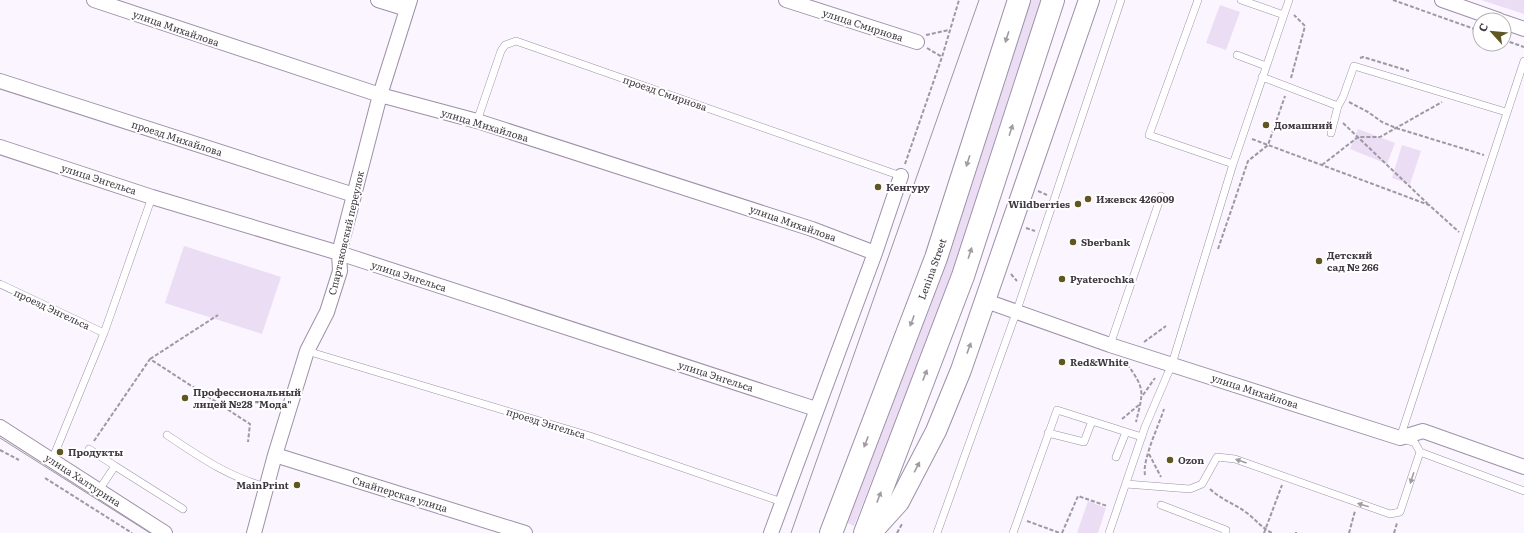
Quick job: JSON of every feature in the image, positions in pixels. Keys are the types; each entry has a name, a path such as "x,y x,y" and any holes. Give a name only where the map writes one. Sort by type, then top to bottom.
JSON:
{"main road":[{"name":"Lenina Street","path":"832,533 936,258 1019,0"},
{"path":"865,533 963,276 1053,0"}],"street":[{"name":"улица Михайлова","path":"94,0 380,95 477,121 812,229 875,252"},
{"path":"378,0 409,5"},
{"name":"улица Смирнова","path":"786,0 917,42"},
{"path":"871,533 899,502 936,431 961,370 1089,0"},
{"path":"1442,0 1476,12"},
{"name":"Спартаковский переулок","path":"254,533 275,455 307,351 327,312 340,271 340,253 354,195 380,95 409,5"},
{"path":"1512,25 1524,29"},
{"name":"проезд Михайлова","path":"0,81 354,195"},
{"name":"улица Энгельса","path":"0,147 152,197 340,253 816,409"},
{"path":"770,533 875,252 901,176"},
{"name":"улица Михайлова","path":"986,301 1016,313 1112,345 1400,438"},
{"name":"улица Халтурина","path":"0,427 165,533"},
{"path":"1400,438 1423,431 1524,467"},
{"name":"Снайперская улица","path":"275,455 525,533"}],"lane":[{"path":"937,533 1016,313 1120,0"},
{"path":"1198,0 1149,135 1232,164"},
{"path":"1241,0 1284,15"},
{"path":"1109,533 1142,436 1172,364 1232,164 1288,3"},
{"name":"проезд Смирнова","path":"477,121 501,51 505,45 516,41 901,176"},
{"path":"1237,55 1266,66"},
{"path":"1524,60 1400,438 1415,443 1420,452 1524,491"},
{"path":"1331,133 1338,106 1343,97 1354,66 1506,112"},
{"path":"1262,77 1338,106"},
{"path":"1112,345 1161,196"},
{"path":"52,460 104,333 152,197"},
{"name":"проезд Энгельса","path":"0,284 104,333"},
{"name":"проезд Энгельса","path":"307,351 590,436 782,502"},
{"path":"1013,533 1057,410 1142,436"},
{"path":"1048,433 1084,442 1092,421"},
{"path":"1116,457 1126,432"},
{"path":"167,435 220,469 252,483 267,487"},
{"path":"89,449 183,508"},
{"path":"1126,484 1190,488 1202,484 1217,457 1235,459 1390,514 1400,512 1420,452"},
{"path":"99,490 116,466"},
{"path":"1161,505 1226,530 1225,533"}],"path":[{"path":"901,176 942,57 959,0"},
{"path":"1393,0 1472,28"},
{"path":"1218,251 1248,161 1268,145 1288,87 1305,26 1288,3"},
{"path":"942,57 917,42 922,35 950,30"},
{"path":"1512,43 1524,47"},
{"path":"1322,164 1358,137 1380,137 1453,96"},
{"path":"1343,97 1352,105 1368,112 1382,122 1396,128 1492,158"},
{"path":"1338,106 1343,123 1466,238"},
{"path":"1242,135 1429,205"},
{"path":"89,449 150,359 218,316"},
{"path":"1150,345 1143,343 1166,326"},
{"path":"1112,345 1138,379 1143,395 1136,423"},
{"path":"150,359 250,424 248,442"},
{"path":"1145,475 1144,470 1148,453 1166,402"},
{"path":"1122,419 1141,403"},
{"path":"0,450 18,460"},
{"path":"1148,453 1161,477"},
{"path":"1264,533 1285,477"},
{"path":"45,478 132,533"},
{"path":"1211,490 1218,497 1247,513 1265,530 1272,533"},
{"path":"1018,518 1061,533 1078,496 1107,506"},
{"path":"1349,533 1357,503"}],"shaded area":[{"path":"1031,0 1045,0 972,222 854,526 842,520 974,174"},
{"path":"1481,0 1524,0 1524,14"},
{"path":"1220,5 1240,12 1226,50 1206,43"},
{"path":"1358,129 1395,143 1387,164 1350,149"},
{"path":"1402,145 1421,151 1410,184 1392,178"},
{"path":"184,246 281,277 262,334 165,303"},
{"path":"1088,501 1106,508 1098,533 1077,533"}],"tram line":[{"path":"791,533 979,0"},
{"path":"0,438 150,533"}],"place":[{"name":"Домашний","path":"1266,125"},
{"name":"Кенгуру","path":"878,187"},
{"name":"Ижевск 426009","path":"1088,199"},
{"name":"Wildberries","path":"1078,204"},
{"name":"Sberbank","path":"1073,242"},
{"name":"Детский сад № 266","path":"1319,261"},
{"name":"Pyaterochka","path":"1062,279"},
{"name":"Red&White","path":"1062,362"},
{"name":"Профессиональный лицей №28 \"Мода\"","path":"185,398"},
{"name":"Продукты","path":"60,452"},
{"name":"Ozon","path":"1170,460"},
{"name":"MainPrint","path":"297,485"}]}
